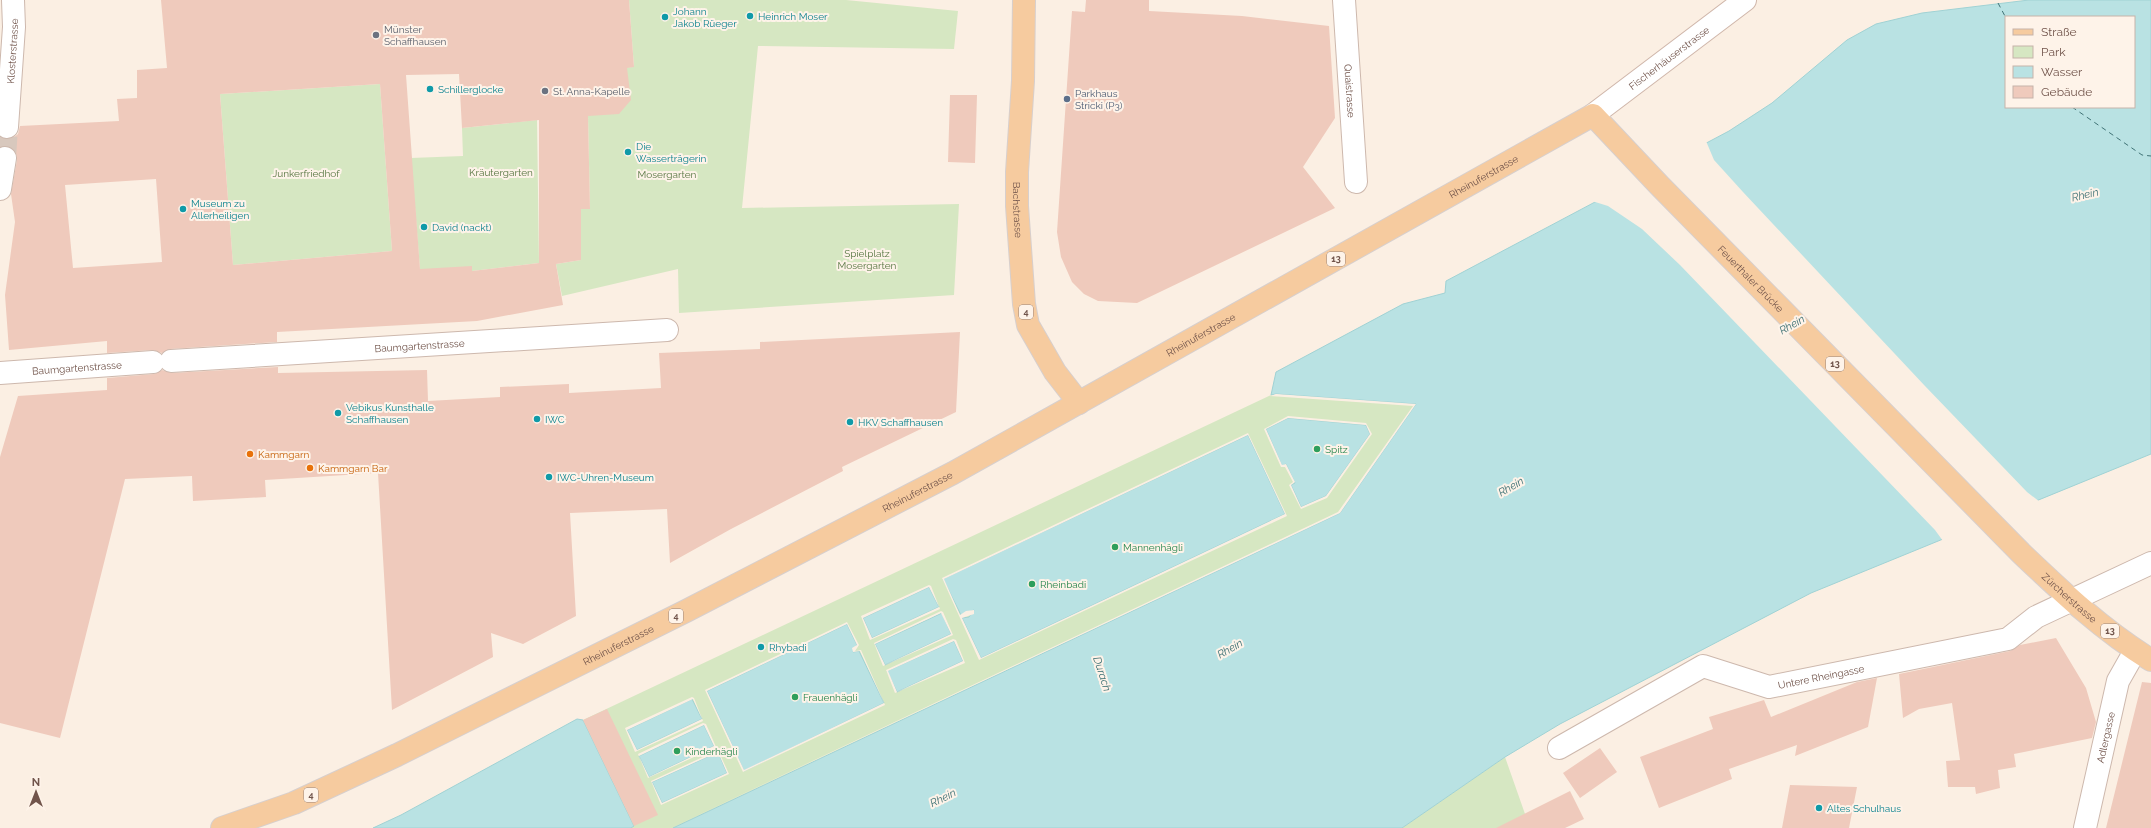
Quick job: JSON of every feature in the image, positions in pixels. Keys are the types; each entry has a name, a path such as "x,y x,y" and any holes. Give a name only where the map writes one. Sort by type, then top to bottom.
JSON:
{"main road":[{"name":"Bachstrasse","path":"1024,0 1023,81 1017,172 1017,206 1024,304 1028,325 1055,372 1079,403"},
{"name":"Rheinuferstrasse","path":"222,828 294,803 397,755 686,611 932,484 1593,115"},
{"name":"Feuerthaler Brücke","path":"1593,115 1621,146 2012,543"},
{"name":"Zürcherstrasse","path":"2012,543 2070,600 2143,655"}],"street":[{"name":"Klosterstrasse","path":"7,127 14,27 13,0"},
{"name":"Quaistrasse","path":"1344,0 1356,182"},
{"name":"Fischerhäuserstrasse","path":"1593,115 1745,0"},
{"path":"0,189 5,158"},
{"name":"Baumgartenstrasse","path":"0,373 667,330"},
{"name":"Untere Rheingasse","path":"1559,748 1703,666 1769,687 2008,639 2036,617 2151,563"},
{"name":"Adlergasse","path":"2085,828 2118,681 2143,655"}],"green space":[{"name":"Mosergarten","path":"629,0 846,0 958,11 954,49 758,46 742,208 959,204 954,295 679,313 678,269 562,296 556,264 581,260 581,209 590,209 588,116 613,68 634,67"},
{"name":"Junkerfriedhof","path":"380,84 392,251 233,265 220,94"},
{"name":"Kräutergarten","path":"537,120 539,263 472,271 420,269 411,158 463,156 462,128"},
{"name":"Rheinbadi","path":"1271,395 1416,404 1340,513 673,828 631,828 634,826 583,720"},
{"path":"1505,757 1530,828 1402,828"}],"water":[{"path":"2029,0 2151,0 2151,454 1811,593 1560,724 1505,757 1402,828 673,828 1340,513 1416,404 1276,394 1271,395 1276,372 1403,304 1445,293 1446,281 1729,131 1772,103 1847,40 1876,24 1922,13"},
{"name":"Spitz","path":"1288,418 1366,425 1370,434 1326,496 1301,507 1291,485 1295,483 1286,464 1282,466 1266,429"},
{"name":"Mannenhägli","path":"1248,435 1285,514 981,658 962,618 969,617 974,610 961,615 943,579"},
{"path":"929,587 939,607 872,638 863,618"},
{"path":"942,613 951,634 885,665 875,644"},
{"name":"Frauenhägli","path":"847,624 857,645 853,652 859,651 884,703 744,771 707,691"},
{"path":"954,641 963,661 897,692 887,671"},
{"name":"Kinderhägli","path":"692,699 702,719 637,750 627,730"},
{"path":"577,719 583,720 634,826 631,828 373,828 401,815"},
{"name":"Kinderhägli","path":"704,725 714,746 649,777 639,756"},
{"name":"Kinderhägli","path":"718,752 727,773 662,803 652,782"}],"pier":[{"path":"1706,141 1714,160 1743,192 1925,386 2027,492 2040,502 1943,541 1935,530 1680,265 1642,229 1608,206 1592,201"},
{"path":"1276,394 1416,404 1340,513 671,828 1338,512 1413,406 1270,396"},
{"path":"1288,416 1366,423 1372,434 1327,498 1301,509 1289,485 1293,482 1285,467 1281,467 1264,429","holes":["1288,418 1366,425 1370,434 1326,496 1301,507 1291,485 1295,482 1286,464 1282,465 1266,429"]},
{"path":"1248,433 1287,516 979,660 942,578","holes":["1248,435 1285,514 981,658 962,618 974,614 974,610 966,611 960,615 944,579"]},
{"path":"929,585 931,586 940,609 870,640 861,616","holes":["929,587 939,607 872,638 863,618"]},
{"path":"941,611 943,612 953,635 883,666 874,643","holes":["941,613 951,634 885,665 875,644"]},
{"path":"847,622 859,645 855,651 861,650 885,705 743,772 705,690","holes":["847,624 857,645 852,648 853,652 860,651 884,703 744,770 707,691"]},
{"path":"953,639 956,640 965,663 895,693 886,670","holes":["954,641 963,661 897,692 888,671"]},
{"path":"692,697 694,698 703,721 635,752 625,728","holes":["693,699 702,719 637,750 627,730"]},
{"path":"703,723 706,724 716,747 648,778 638,754","holes":["704,725 714,746 649,777 639,756"]},
{"path":"718,750 729,774 661,805 651,781","holes":["718,752 727,773 662,803 652,782"]}],"building":[{"path":"161,0 629,0 634,67 627,68 631,100 619,114 588,116 590,209 581,209 581,260 556,264 563,305 477,321 277,332 277,342 170,349 162,353 152,350 107,353 107,341 9,350 5,295 15,222 11,194 17,160 16,153 13,148 7,146 0,147 0,137 7,139 13,138 18,134 20,126 119,121 117,99 137,98 137,70 167,68","holes":["459,74 462,128 539,120 539,263 472,271 472,266 420,269 406,75","380,84 392,251 233,265 220,94","156,179 162,262 73,268 65,185"]},
{"path":"1086,0 1149,0 1149,11 1242,16 1329,26 1335,118 1303,167 1335,208 1137,303 1098,301 1084,294 1072,282 1061,257 1057,232 1072,11 1085,12"},
{"path":"950,95 977,95 975,163 948,162"},
{"path":"960,332 956,412 842,467 843,471 731,529 670,563 667,509 570,513 576,616 523,644 491,633 493,657 392,710 378,473 265,480 266,497 193,501 192,476 125,479 60,738 0,723 0,457 18,396 107,390 107,378 154,374 162,370 172,373 278,367 278,373 427,370 428,401 500,397 500,387 569,384 569,393 661,388 659,353 760,349 760,342"},
{"path":"2056,638 2086,688 2096,722 2092,738 2014,754 2016,767 1998,770 2000,788 1976,794 1975,787 1948,787 1946,761 1960,760 1952,703 1919,709 1903,718 1899,674 2010,651 2020,645"},
{"path":"1877,678 1868,727 1795,756 1797,745 1729,769 1732,779 1659,808 1640,757 1713,729 1709,717 1764,700 1771,717 1857,682"},
{"path":"2142,682 2151,683 2151,828 2106,828"},
{"path":"607,709 658,815 634,826 583,720"},
{"path":"1600,748 1617,772 1580,798 1563,773"},
{"name":"Altes Schulhaus","path":"1790,785 1857,787 1849,828 1782,828"},
{"path":"1570,791 1584,819 1565,828 1496,828"}],"ferry route":[{"path":"1998,3 2005,16"},
{"path":"2073,108 2142,155 2151,156"}],"tunnel":[{"path":"5,158 7,127"}],"place":[{"name":"Heinrich Moser","path":"750,16"},
{"name":"Johann Jakob Rüeger","path":"665,17"},
{"name":"Münster Schaffhausen","path":"376,35"},
{"name":"Schillerglocke","path":"430,89"},
{"name":"St. Anna-Kapelle","path":"545,91"},
{"name":"Parkhaus Stricki (P3)","path":"1067,99"},
{"name":"Die Wasserträgerin","path":"628,152"},
{"name":"Museum zu Allerheiligen","path":"183,209"},
{"name":"David (nackt)","path":"424,227"},
{"name":"Vebikus Kunsthalle Schaffhausen","path":"338,413"},
{"name":"IWC","path":"537,419"},
{"name":"HKV Schaffhausen","path":"850,422"},
{"name":"Spitz","path":"1317,449"},
{"name":"Kammgarn","path":"250,454"},
{"name":"Kammgarn Bar","path":"310,468"},
{"name":"IWC-Uhren-Museum","path":"549,477"},
{"name":"Mannenhägli","path":"1115,547"},
{"name":"Rheinbadi","path":"1032,584"},
{"name":"Rhybadi","path":"761,647"},
{"name":"Frauenhägli","path":"795,697"},
{"name":"Kinderhägli","path":"677,751"},
{"name":"Altes Schulhaus","path":"1819,808"}],"water label":[{"name":"Rhein","path":"2085,195"},
{"name":"Rhein","path":"1792,325"},
{"name":"Rhein","path":"1511,487"},
{"name":"Rhein","path":"1230,649"},
{"name":"Durach","path":"1102,674"},
{"name":"Rhein","path":"943,798"}],"park label":[{"name":"Spielplatz Mosergarten","path":"867,258"}]}
